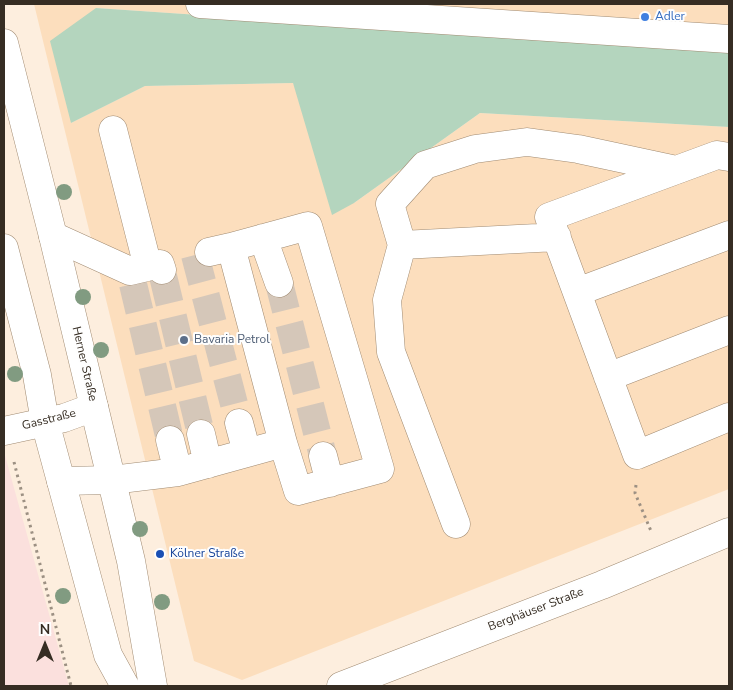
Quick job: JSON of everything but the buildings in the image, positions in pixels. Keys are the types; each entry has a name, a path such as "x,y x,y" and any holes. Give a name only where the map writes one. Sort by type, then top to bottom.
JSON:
{"main road":[{"path":"200,4 729,39"},
{"name":"Herner Straße","path":"4,43 53,236 131,561 152,686"},
{"path":"53,236 144,275 113,130"},
{"path":"456,524 391,352 387,300 402,246 390,204 425,164 475,148 526,142 578,148 676,170"},
{"path":"729,157 717,155 549,217 637,455 729,417"},
{"path":"308,226 380,469 298,491 220,249 263,238 308,226"},
{"path":"577,292 729,235"},
{"path":"402,246 557,237"},
{"path":"263,238 279,282"},
{"path":"4,248 37,375 44,422 108,655 125,686"},
{"path":"608,377 729,330"},
{"name":"Gasstraße","path":"5,431 64,418 94,407"},
{"path":"239,423 247,453"},
{"path":"201,434 208,464"},
{"path":"170,440 178,472"},
{"path":"60,481 112,480 178,472 283,443"},
{"path":"323,456 330,483"},
{"name":"Berghäuser Straße","path":"341,686 729,532"}],"path":[{"path":"5,431 71,686"},
{"path":"637,455 635,493 662,560"}],"shaded area":[{"path":"34,4 729,4 729,51 96,8 71,123 145,86 293,83 354,203 480,113 729,127 729,489 242,680 194,661"},
{"path":"4,452 69,686 4,686"}],"green space":[{"path":"96,8 729,51 729,127 480,113 354,203 332,215 293,83 145,86 71,123 50,41"}],"tunnel":[{"path":"195,255 239,423"},
{"path":"163,276 201,434"},
{"path":"279,283 323,456"},
{"path":"133,284 170,440"}],"place":[{"name":"Adler","path":"645,17"},
{"name":"Bavaria Petrol","path":"184,340"},
{"name":"Kölner Straße","path":"160,554"}]}
